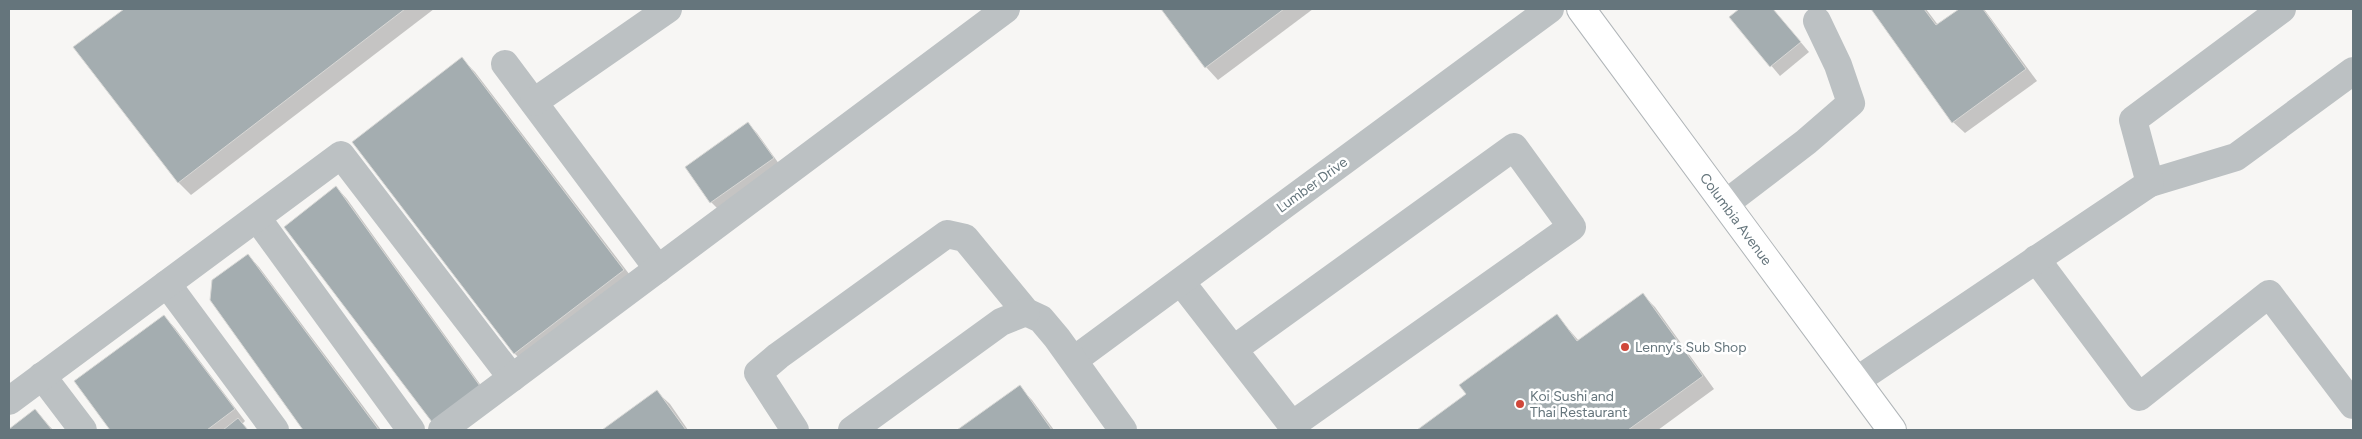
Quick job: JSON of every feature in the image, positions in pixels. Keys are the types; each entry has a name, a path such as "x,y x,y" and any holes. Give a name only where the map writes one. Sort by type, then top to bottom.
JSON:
{"main road":[{"name":"Columbia Avenue","path":"1581,9 1892,430"}],"street":[{"path":"534,102 668,9"},
{"path":"442,430 1006,9"},
{"name":"Lumber Drive","path":"1074,360 1550,9"},
{"path":"2150,183 2132,120 2282,9"},
{"path":"1725,204 1806,142 1851,103 1838,65 1817,22"},
{"path":"505,64 658,269"},
{"path":"1856,380 2150,183 2236,156 2353,71"},
{"path":"1181,282 1292,425 1572,227 1514,147 1234,350"},
{"path":"9,401 341,155 512,378"},
{"path":"257,218 411,430"},
{"path":"795,430 758,373 778,356 948,234 965,238 1026,312 1041,319 1074,360 1124,430"},
{"path":"2036,260 2139,396 2269,294 2353,405"},
{"path":"168,284 275,430"},
{"path":"852,430 1001,322 1026,312"},
{"path":"42,376 83,430"}],"building":[{"path":"124,9 405,9 178,183 73,47"},
{"path":"1161,9 1284,9 1205,68"},
{"path":"1739,9 1773,9 1801,42 1770,67 1729,17"},
{"path":"1871,9 1924,9 1936,25 1959,9 1983,9 2026,69 1952,123"},
{"path":"462,57 624,270 514,354 352,142"},
{"path":"748,122 774,158 710,203 685,167"},
{"path":"336,186 480,386 432,422 284,227"},
{"path":"248,254 379,430 303,430 210,300 212,280"},
{"path":"1643,293 1703,376 1628,430 1417,430 1466,394 1459,385 1557,314 1577,341"},
{"path":"164,315 235,409 207,430 110,430 74,381"},
{"path":"1020,385 1052,430 957,430"},
{"path":"657,390 686,430 602,430"},
{"path":"35,409 52,430 9,430 9,429"},
{"path":"238,418 248,430 223,430"}],"place":[{"name":"Lenny's Sub Shop","path":"1625,347"},
{"name":"Koi Sushi and Thai Restaurant","path":"1520,404"}]}
